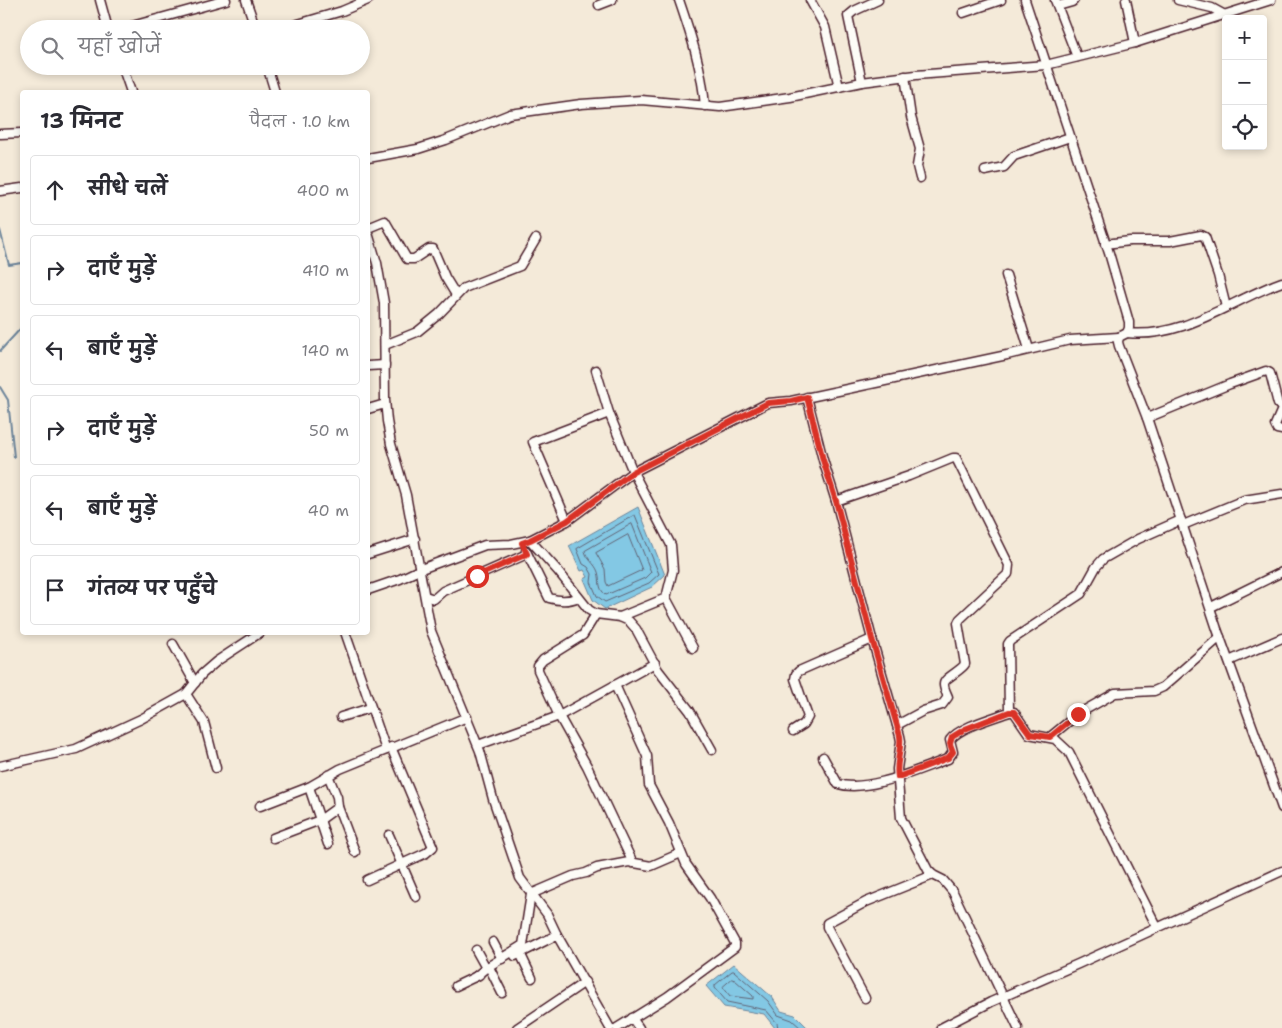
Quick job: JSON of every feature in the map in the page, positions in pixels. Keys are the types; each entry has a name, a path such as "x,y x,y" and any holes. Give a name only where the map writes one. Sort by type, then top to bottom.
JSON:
{"street":[{"path":"100,0 106,20"},
{"path":"154,20 226,0"},
{"path":"246,0 253,20"},
{"path":"312,20 342,11 368,0"},
{"path":"599,5 612,0"},
{"path":"679,0 698,58 705,106"},
{"path":"810,0 825,27 839,87"},
{"path":"862,82 848,16 854,11 878,0"},
{"path":"963,13 1002,0"},
{"path":"1024,0 1129,322 1129,328 1123,335 1119,346 1146,418 1220,637 1282,808"},
{"path":"1074,0 1072,2 1057,3 1077,57"},
{"path":"1126,0 1135,42"},
{"path":"1178,0 1212,8 1224,14"},
{"path":"370,158 418,149 446,140 510,114 641,100 720,107 790,97 862,82 905,76 1046,65 1135,42 1271,0"},
{"path":"125,75 130,90"},
{"path":"270,75 274,90"},
{"path":"905,76 911,117 920,149 917,166 920,178"},
{"path":"0,134 20,134"},
{"path":"985,171 1004,167 1014,156 1070,137"},
{"path":"0,191 20,188"},
{"path":"370,227 385,221 407,259 414,258 429,249 433,249 445,277 456,295"},
{"path":"1105,244 1130,241 1170,241 1201,235 1205,238 1218,275 1226,307"},
{"path":"385,346 417,332 439,314 464,288 520,266 536,239"},
{"path":"371,255 384,303 385,404 391,444 406,494 431,631 478,745 506,840 520,878 547,914 610,1028"},
{"path":"1006,275 1029,349"},
{"path":"370,589 400,579 421,568 485,545 499,546 526,541 567,521 633,472 768,403 791,401 1084,338 1144,335 1190,324 1263,289 1282,282"},
{"path":"370,366 385,365"},
{"path":"596,370 609,413 633,472 672,545 673,570 666,598 620,617"},
{"path":"1146,418 1266,371 1270,374 1278,404 1282,409 1275,425 1277,429 1282,430"},
{"path":"807,397 901,741 897,764 901,818 928,870 943,880 953,892 1018,1028"},
{"path":"370,408 385,404"},
{"path":"567,521 533,442 609,413"},
{"path":"836,501 956,458 1009,565 1008,574 958,623 965,664 962,669 945,680 944,685 948,697 946,702 897,725"},
{"path":"1009,712 1008,644 1081,594 1096,567 1103,559 1138,539 1244,500 1282,494"},
{"path":"370,553 415,539"},
{"path":"526,541 527,554 549,598 571,601 578,597"},
{"path":"526,541 589,610 596,614 620,617 629,621 636,629 669,685 690,711 712,750"},
{"path":"425,596 434,599 443,591 527,554"},
{"path":"1211,607 1282,572"},
{"path":"666,598 693,648"},
{"path":"596,614 583,635 543,660 538,666 538,670 559,716 633,862"},
{"path":"345,635 370,708 433,847 429,851 367,880"},
{"path":"0,766 76,749 141,720 186,694 217,661 248,636"},
{"path":"1050,737 1078,714 1115,694 1154,691 1163,687 1220,637"},
{"path":"1229,661 1282,638"},
{"path":"793,731 804,724 808,717 796,680 796,674 872,639"},
{"path":"173,644 195,683"},
{"path":"478,745 559,716 655,663"},
{"path":"615,685 647,756 649,785 669,823 680,852 686,864 710,898 735,943 735,947 667,997 617,1028"},
{"path":"186,694 204,722 216,768"},
{"path":"341,717 370,708"},
{"path":"824,757 838,784 842,786 865,785 898,777 948,758 953,752 950,744 952,737 965,729 1009,712 1014,712 1030,734 1055,739 1069,752 1157,928"},
{"path":"260,806 309,787 340,769 467,717"},
{"path":"328,775 337,797 338,807 356,852"},
{"path":"309,787 328,844"},
{"path":"273,838 320,820 338,807"},
{"path":"389,835 416,897"},
{"path":"531,894 597,868 633,862 651,866 680,852"},
{"path":"941,1028 1003,996 1282,871"},
{"path":"865,998 827,927 827,922 866,902 933,875"},
{"path":"456,986 475,977 523,945 531,894"},
{"path":"488,969 557,935"},
{"path":"493,942 502,959"},
{"path":"476,950 502,993"},
{"path":"520,954 532,978"},
{"path":"517,1028 585,982"},
{"path":"632,1018 639,1028"}],"water":[{"path":"638,507 665,575 652,587 605,609 593,600 584,579 588,577 584,570 581,571 569,546"},
{"path":"734,964 772,997 781,1011 795,1015 808,1028 775,1028 764,1014 724,1007 706,986"}],"waterway":[{"path":"0,230 9,265 20,263"},
{"path":"0,351 20,329"},
{"path":"0,387 8,400 14,457"}],"route":[{"path":"477,576 527,554 522,543 567,521 633,472 768,403 791,401 807,397 900,736 901,741 896,769 898,777 948,758 953,752 950,744 952,737 965,729 1009,712 1014,712 1018,715 1030,734 1050,737 1078,714"}]}
